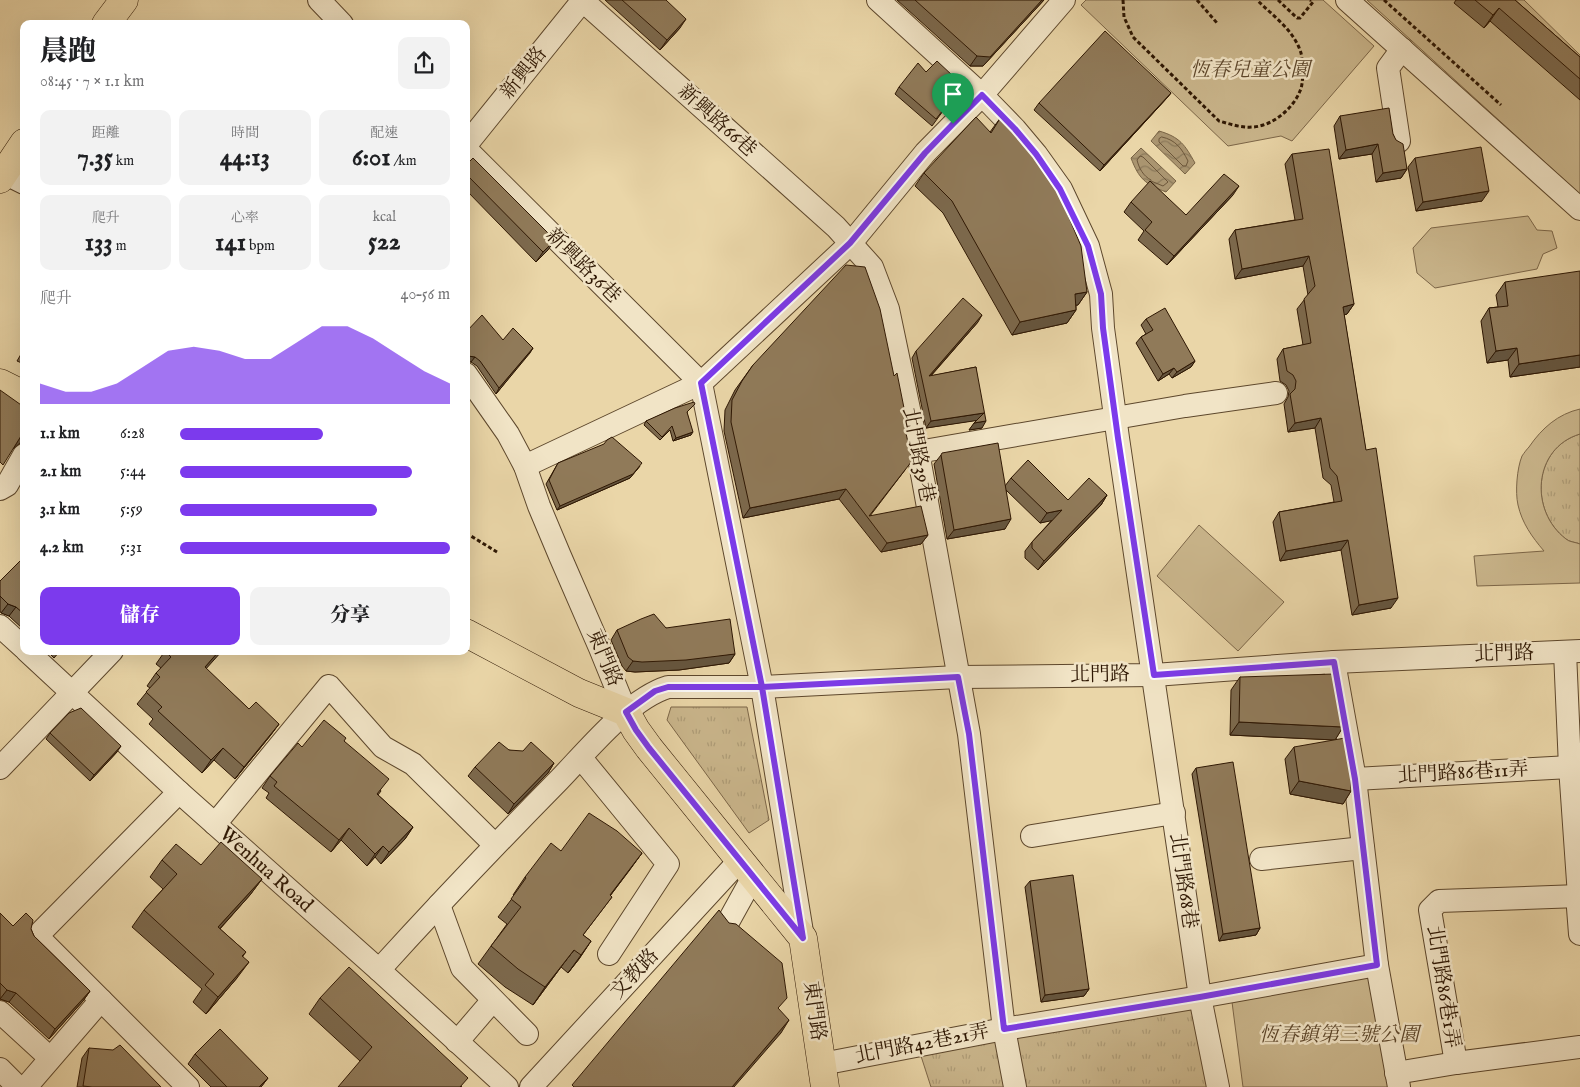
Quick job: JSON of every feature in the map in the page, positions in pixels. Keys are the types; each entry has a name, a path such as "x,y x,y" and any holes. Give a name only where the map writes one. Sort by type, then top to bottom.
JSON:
{"main road":[{"path":"109,20 124,0"},
{"path":"9,179 20,153"},
{"path":"0,383 20,394"},
{"path":"470,635 579,693 626,712"},
{"name":"東門路","path":"626,712 649,748 803,938 823,1075"}],"street":[{"path":"319,0 338,20"},
{"name":"新興路","path":"470,142 582,0"},
{"name":"新興路66巷","path":"582,0 836,227 850,243"},
{"path":"878,0 982,95 1015,129 1036,154 1060,189 1088,246 1101,294 1103,328 1154,675"},
{"path":"525,466 701,383 850,243 925,153 982,95 1064,0"},
{"path":"1347,0 1580,210"},
{"path":"1399,142 1388,68 1402,49"},
{"name":"新興路36巷","path":"470,151 701,383"},
{"name":"北門路39巷","path":"850,243 872,267 888,309 918,452 969,734 1004,1029 1015,1087"},
{"name":"東門路","path":"470,380 508,434 525,466 556,548 626,712"},
{"path":"701,383 762,687 803,938"},
{"path":"918,452 1186,406 1276,393"},
{"path":"0,489 8,485 20,462"},
{"path":"0,626 20,644"},
{"path":"1573,652 1570,766 1576,795 1580,934"},
{"name":"北門路","path":"379,970 495,845 626,712 655,691 668,687 762,687 958,677 1154,675 1334,662 1573,652"},
{"name":"Wenhua Road","path":"31,655 179,792 507,1087"},
{"path":"0,768 108,655"},
{"path":"1334,662 1355,779 1377,965 1398,1080 1456,1063 1580,1047"},
{"name":"北門路68巷","path":"1154,675 1200,997 1218,1087"},
{"path":"215,824 329,686 382,748 412,764 495,845"},
{"path":"581,758 668,864 609,954"},
{"name":"北門路86巷11弄","path":"1355,779 1570,766"},
{"path":"179,792 37,936 188,1087"},
{"path":"1032,836 1174,813"},
{"path":"1261,860 1363,848"},
{"path":"727,924 746,869"},
{"name":"文教路","path":"531,1087 746,869"},
{"name":"北門路86巷1弄","path":"1456,1063 1430,910 1439,900 1579,904"},
{"path":"439,905 462,968 527,1034"},
{"name":"北門路42巷21弄","path":"823,1075 1004,1029 1200,997 1377,965"},
{"path":"26,1087 101,1000"},
{"path":"457,1042 493,1000"},
{"path":"0,1012 50,1058"},
{"path":"0,1069 18,1087"}],"path":[{"path":"1123,0 1124,17 1133,37 1219,121 1236,126 1255,127 1275,120 1290,106 1300,90 1302,72 1301,54 1292,34 1257,0"},
{"path":"1197,0 1217,23"},
{"path":"1278,0 1297,18 1300,18 1313,2 1310,0"},
{"path":"1384,0 1507,111"},
{"path":"470,535 497,552"}],"green space":[{"name":"恆春兒童公園","path":"1086,0 1323,0 1374,46 1292,141 1281,136 1228,146 1081,5"},
{"path":"1367,0 1524,0 1580,55 1580,194"},
{"path":"1528,216 1537,230 1552,231 1557,248 1543,254 1537,269 1435,288 1417,273 1413,248 1431,228"},
{"path":"1580,409 1580,434 1564,441 1553,452 1545,466 1542,481 1542,497 1546,513 1554,527 1567,540 1580,544 1580,583 1477,586 1474,556 1544,551 1528,530 1518,505 1517,487 1520,461 1545,428 1565,414"},
{"path":"1580,434 1580,544 1567,540 1554,527 1546,513 1542,497 1542,481 1545,466 1553,452 1564,441"},
{"path":"1199,525 1284,602 1238,651 1157,576"},
{"path":"671,707 747,707 769,820 749,833 667,720"},
{"name":"恆春鎮第三號公園","path":"1382,973 1402,1087 1243,1087 1232,1002"},
{"path":"1212,1005 1223,1087 931,1087 920,1053"}],"water":[{"path":"1159,131 1181,142 1195,163 1185,174 1151,141"},
{"path":"1141,148 1176,181 1166,192 1148,183 1137,171 1131,158"}],"building":[{"path":"622,0 666,0 686,19 667,40"},
{"path":"915,0 1042,0 990,57 977,56"},
{"path":"1475,0 1515,0 1580,57 1580,79 1499,8 1493,15"},
{"path":"1105,31 1171,93 1104,165 1039,103"},
{"path":"937,61 953,76 954,96 936,119 899,87 918,63 926,72"},
{"path":"1389,108 1393,134 1396,140 1403,144 1407,169 1383,173 1378,144 1346,150 1340,116"},
{"path":"976,117 991,133 1001,117 1030,147 1059,194 1081,246 1087,292 1075,294 1076,310 1020,322 952,201 924,173"},
{"path":"1481,147 1489,191 1423,202 1415,158"},
{"path":"1329,149 1354,304 1343,307 1366,450 1376,448 1398,598 1359,605 1348,540 1286,551 1279,512 1342,501 1337,476 1330,468 1321,418 1295,423 1290,394 1295,389 1296,381 1293,375 1287,371 1283,349 1311,343 1304,299 1315,286 1309,256 1242,269 1235,230 1303,219 1292,154"},
{"path":"473,158 555,240 543,252 470,178 470,161"},
{"path":"1224,174 1239,186 1174,256 1145,230 1152,222 1131,202 1150,181 1186,215"},
{"path":"846,265 865,267 880,309 894,376 897,373 907,423 904,424 912,461 869,516 921,506 928,535 887,543 846,489 750,508 731,422 732,400 753,365"},
{"path":"1580,271 1580,355 1519,364 1517,348 1496,351 1489,308 1508,306 1505,282"},
{"path":"963,298 982,315 929,376 976,367 986,421 974,423 984,413 931,421 916,351"},
{"path":"1165,308 1195,361 1177,372 1174,368 1163,374 1141,337 1153,330 1146,319"},
{"path":"482,315 503,340 513,328 533,348 499,388 480,361 475,357 470,356 470,328"},
{"path":"0,390 20,404 20,438 3,465 0,462"},
{"path":"694,402 695,404 687,412 693,432 676,438 672,426 662,437 646,421 675,408"},
{"path":"612,437 642,463 633,474 560,506 549,480 558,463 604,444"},
{"path":"998,443 1011,519 954,530 942,453"},
{"path":"1028,460 1068,500 1089,478 1107,495 1044,561 1032,548 1032,542 1062,510 1047,513 1011,478"},
{"path":"20,561 20,610 8,604 0,596 0,581"},
{"path":"654,614 666,628 730,619 735,654 686,660 633,661 628,657 617,630"},
{"path":"169,655 216,655 205,667 249,709 256,702 279,724 244,767 223,748 211,760 158,711 162,707 146,692 160,677 156,673 171,657"},
{"path":"1334,674 1343,727 1239,722 1240,677"},
{"path":"81,708 121,746 94,775 50,733 69,713"},
{"path":"324,720 346,738 344,741 389,779 377,794 413,827 389,852 383,846 375,854 349,828 339,840 274,786 277,782 270,776 298,743 302,747"},
{"path":"1345,738 1350,762 1351,791 1299,781 1294,747"},
{"path":"499,742 509,750 523,751 531,742 554,763 514,804 475,767"},
{"path":"1233,762 1260,928 1223,934 1196,768"},
{"path":"589,813 617,831 642,853 583,935 591,941 581,955 574,950 545,987 518,969 491,946 521,907 511,899 525,877 551,843 561,851"},
{"path":"221,842 262,879 218,927 246,952 242,956 249,962 218,997 205,985 214,974 144,910 177,874 162,860 176,844 201,865"},
{"path":"1073,875 1089,989 1045,995 1030,881"},
{"path":"719,910 729,923 736,924 782,963 787,998 778,1008 789,1020 732,1087 574,1087 572,1085"},
{"path":"0,913 13,926 26,913 33,920 31,929 34,936 90,991 55,1029 16,993 7,990 0,983"},
{"path":"349,967 468,1078 460,1087 338,1087 372,1047 320,998"},
{"path":"220,1029 268,1078 259,1087 227,1087 195,1054"},
{"path":"120,1045 161,1087 83,1086 89,1048 113,1050"}],"route":[{"path":"953,124 925,153 850,243 701,383 762,687 668,687 655,691 626,712 649,748 803,938 762,687 958,677 969,734 1004,1029 1200,997 1377,965 1355,779 1334,662 1154,675 1118,438 1103,328 1101,294 1088,246 1060,189 1036,154 982,95 953,124"}]}
